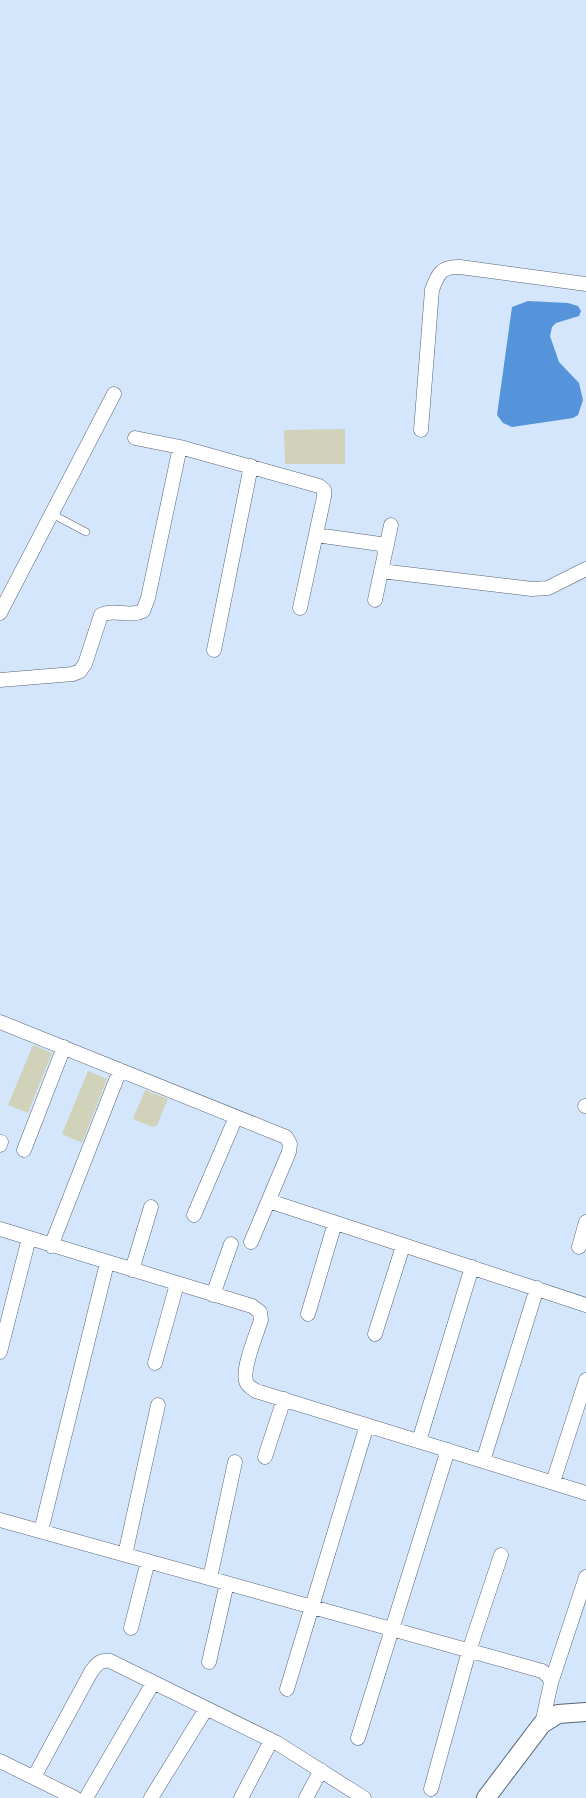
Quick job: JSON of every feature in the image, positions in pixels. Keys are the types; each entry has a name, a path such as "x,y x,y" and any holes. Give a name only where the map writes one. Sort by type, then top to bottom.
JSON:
{"street":[{"path":"421,430 432,290 436,278 442,271 450,267 460,267 586,284"},
{"path":"0,613 114,394"},
{"path":"135,438 180,447 251,466 320,486 324,490 300,608"},
{"path":"0,680 73,674 80,671 85,664 101,615 107,612 137,614 143,611 148,598 180,447"},
{"path":"214,650 251,466"},
{"path":"375,600 391,525"},
{"path":"316,535 387,545"},
{"path":"381,571 532,590 548,588 586,568"},
{"path":"0,1022 286,1137 290,1144 289,1152 251,1242"},
{"path":"24,1150 64,1047"},
{"path":"51,1246 120,1070"},
{"path":"194,1215 236,1117"},
{"path":"269,1201 586,1305"},
{"path":"132,1270 151,1207"},
{"path":"308,1314 335,1222"},
{"path":"579,1247 586,1222"},
{"path":"0,1229 252,1306 260,1312 261,1320 245,1380 256,1391 586,1492"},
{"path":"0,1352 28,1238"},
{"path":"213,1295 231,1244"},
{"path":"375,1334 403,1246"},
{"path":"41,1531 107,1263"},
{"path":"419,1441 472,1267"},
{"path":"155,1363 177,1284"},
{"path":"483,1461 537,1288"},
{"path":"553,1482 586,1380"},
{"path":"265,1458 284,1399"},
{"path":"125,1555 158,1405"},
{"path":"286,1689 367,1425"},
{"path":"358,1738 448,1450"},
{"path":"210,1578 235,1462"},
{"path":"0,1520 542,1671 549,1677 551,1683"},
{"path":"431,1789 469,1651 501,1555"},
{"path":"131,1628 148,1561"},
{"path":"542,1725 551,1683 586,1578"},
{"path":"209,1662 227,1583"},
{"path":"34,1777 97,1663 103,1660 110,1661 271,1741 364,1798"},
{"path":"86,1798 153,1683"},
{"path":"151,1798 206,1709"},
{"path":"486,1798 542,1725 558,1714 586,1712"},
{"path":"241,1798 271,1741"},
{"path":"0,1761 75,1798"},
{"path":"306,1798 321,1770"}],"lane":[{"path":"52,514 86,532"}],"water":[{"path":"528,301 568,303 578,306 581,311 579,316 556,323 552,327 550,336 559,362 579,383 583,400 578,415 573,418 512,427 503,423 497,415 512,307"}],"building":[{"path":"345,429 345,464 285,464 284,430"},
{"path":"33,1045 52,1053 28,1113 8,1105"},
{"path":"88,1071 107,1079 82,1143 62,1134"},
{"path":"145,1090 168,1099 157,1125 153,1127 133,1119"}]}
